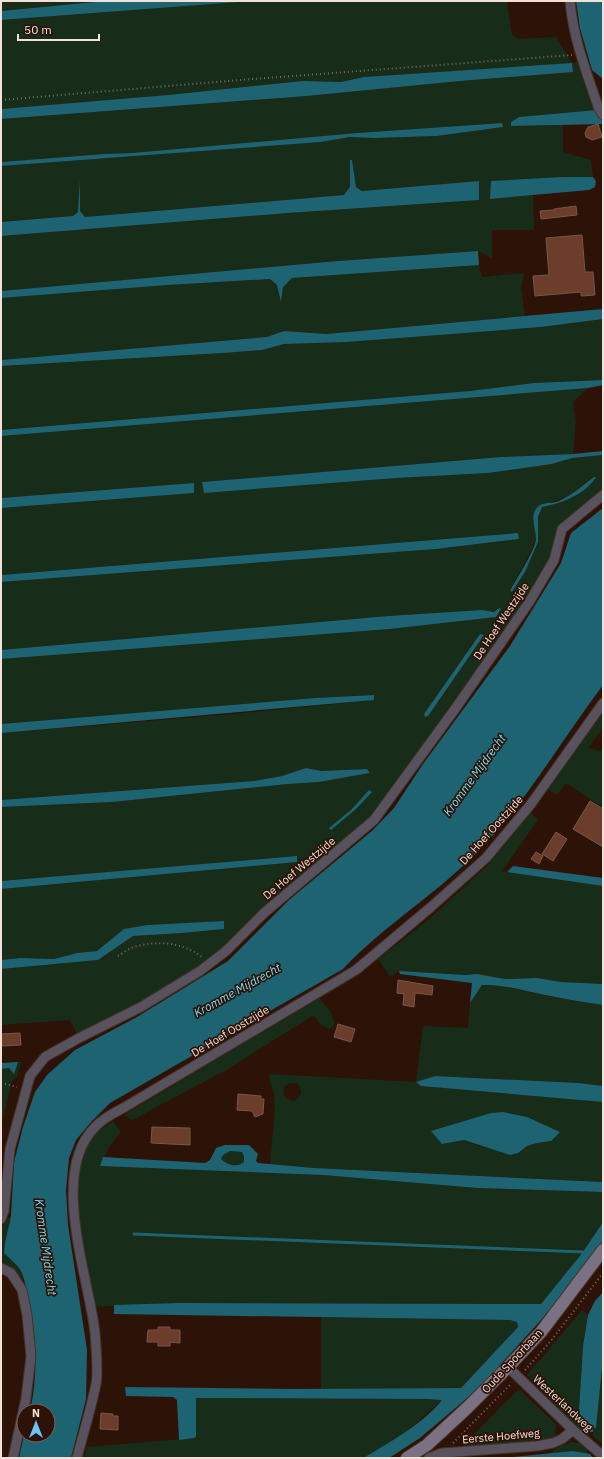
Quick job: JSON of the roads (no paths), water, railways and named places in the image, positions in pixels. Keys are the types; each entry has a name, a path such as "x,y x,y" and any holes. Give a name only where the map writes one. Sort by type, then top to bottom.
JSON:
{"street":[{"path":"570,1 571,14 580,51 601,112"},
{"name":"De Hoef Westzijde","path":"1,1219 4,1211 10,1149 30,1076 46,1057 78,1038 140,1007 200,971 226,951 264,913 374,820 455,709 530,601 554,560 562,529 603,495"},
{"name":"De Hoef Oostzijde","path":"77,1458 96,1383 95,1332 74,1218 75,1170 80,1150 87,1138 94,1128 111,1114 356,970 425,912 486,858 531,804 603,703"},
{"name":"Oude Spoorbaan","path":"408,1458 427,1445 467,1408 541,1332 603,1250"},
{"path":"1,1268 11,1273 22,1290 27,1315 31,1356 26,1398 14,1458"},
{"name":"Westerlandweg","path":"508,1367 573,1430 603,1456"},
{"name":"Eerste Hoefweg","path":"429,1458 442,1453 491,1454 553,1443 562,1439 573,1430"}],"water":[{"path":"105,1 252,1 1,20 1,11"},
{"path":"576,1 603,1 603,79 592,70 580,28"},
{"path":"572,63 573,72 307,96 1,119 1,109 168,95 303,81 341,82 364,77"},
{"path":"596,110 603,112 603,124 511,126 511,122 519,117"},
{"path":"502,123 503,127 437,136 374,138 350,137 321,142 1,166 1,162 132,153 357,133"},
{"path":"350,160 352,160 356,187 362,191 479,181 479,200 288,213 1,236 1,222 73,216 78,212 80,180 80,211 85,217 344,195 350,187"},
{"path":"593,177 596,181 595,187 589,190 490,199 491,181"},
{"path":"478,251 479,265 292,278 283,287 281,302 277,285 270,279 168,285 1,298 1,291 338,261"},
{"path":"603,309 603,319 541,327 346,342 284,344 262,350 223,353 1,366 1,360 267,337 284,331 326,334"},
{"path":"603,380 603,385 588,388 1,436 1,430 470,391 534,383"},
{"path":"603,451 603,455 572,458 552,464 488,473 396,478 204,493 202,482 501,457 573,454"},
{"path":"596,477 592,483 579,493 564,501 542,507 538,517 538,542 525,572 512,592 510,591 529,558 535,544 536,535 533,516 538,506 564,499"},
{"path":"194,483 194,493 1,508 1,498"},
{"name":"Kromme Mijdrecht","path":"603,508 603,685 531,787 501,826 468,862 377,937 343,969 110,1103 76,1140 69,1158 66,1190 68,1225 87,1350 86,1399 71,1458 19,1458 22,1443 56,1443 56,1403 32,1403 35,1381 33,1321 22,1274 14,1262 4,1253 11,1216 14,1162 23,1127 35,1092 47,1075 75,1050 137,1017 228,961 289,900 373,830 394,808 423,764 510,646 561,563 571,533"},
{"path":"518,533 519,539 436,549 1,582 1,575"},
{"path":"499,608 501,609 496,617 389,629 1,659 1,650 388,616 482,610 494,612"},
{"path":"480,634 484,635 428,716 425,717 424,714"},
{"path":"374,695 374,700 1,733 1,724 315,698"},
{"path":"306,768 321,771 367,769 370,773 319,782 112,802 1,807 1,800 254,781 282,776"},
{"path":"369,790 372,792 356,809 331,830 329,828 351,810"},
{"path":"297,856 297,862 1,889 1,881"},
{"path":"513,866 603,878 603,886 507,872"},
{"path":"224,921 224,929 133,936 98,960 1,969 1,960 20,958 54,959 77,953 97,951 124,929 148,925"},
{"path":"399,971 466,975 477,974 505,979 537,978 561,982 603,984 603,1005 490,985 482,985 470,1003 472,983 400,974"},
{"path":"18,1062 14,1074 9,1068 1,1069 1,1063"},
{"path":"435,1076 579,1083 603,1086 603,1102 421,1086 416,1082"},
{"path":"503,1112 527,1117 560,1132 551,1141 527,1146 518,1153 510,1155 464,1140 442,1144 431,1131 491,1113"},
{"path":"225,1145 249,1145 258,1154 256,1161 258,1163 314,1168 603,1182 603,1192 477,1188 323,1175 100,1166 103,1157 205,1163 210,1160 216,1148","holes":["230,1151 242,1152 244,1162 241,1164 229,1164 221,1159 223,1155"]},
{"path":"603,1222 603,1242 541,1320 479,1388 420,1438 389,1458 363,1458 416,1425 442,1400 196,1398 196,1436 195,1438 179,1440 177,1400 173,1397 126,1396 125,1387 292,1389 461,1388 518,1327 517,1322 510,1320 114,1314 114,1305 178,1303 541,1304 583,1252"},
{"path":"603,1292 603,1358 596,1428 593,1428 593,1432 590,1432 578,1425 583,1346 588,1315 595,1301"},
{"path":"573,1451 590,1454 593,1458 502,1458"}],"waterway":[{"path":"134,1234 583,1252"}]}
